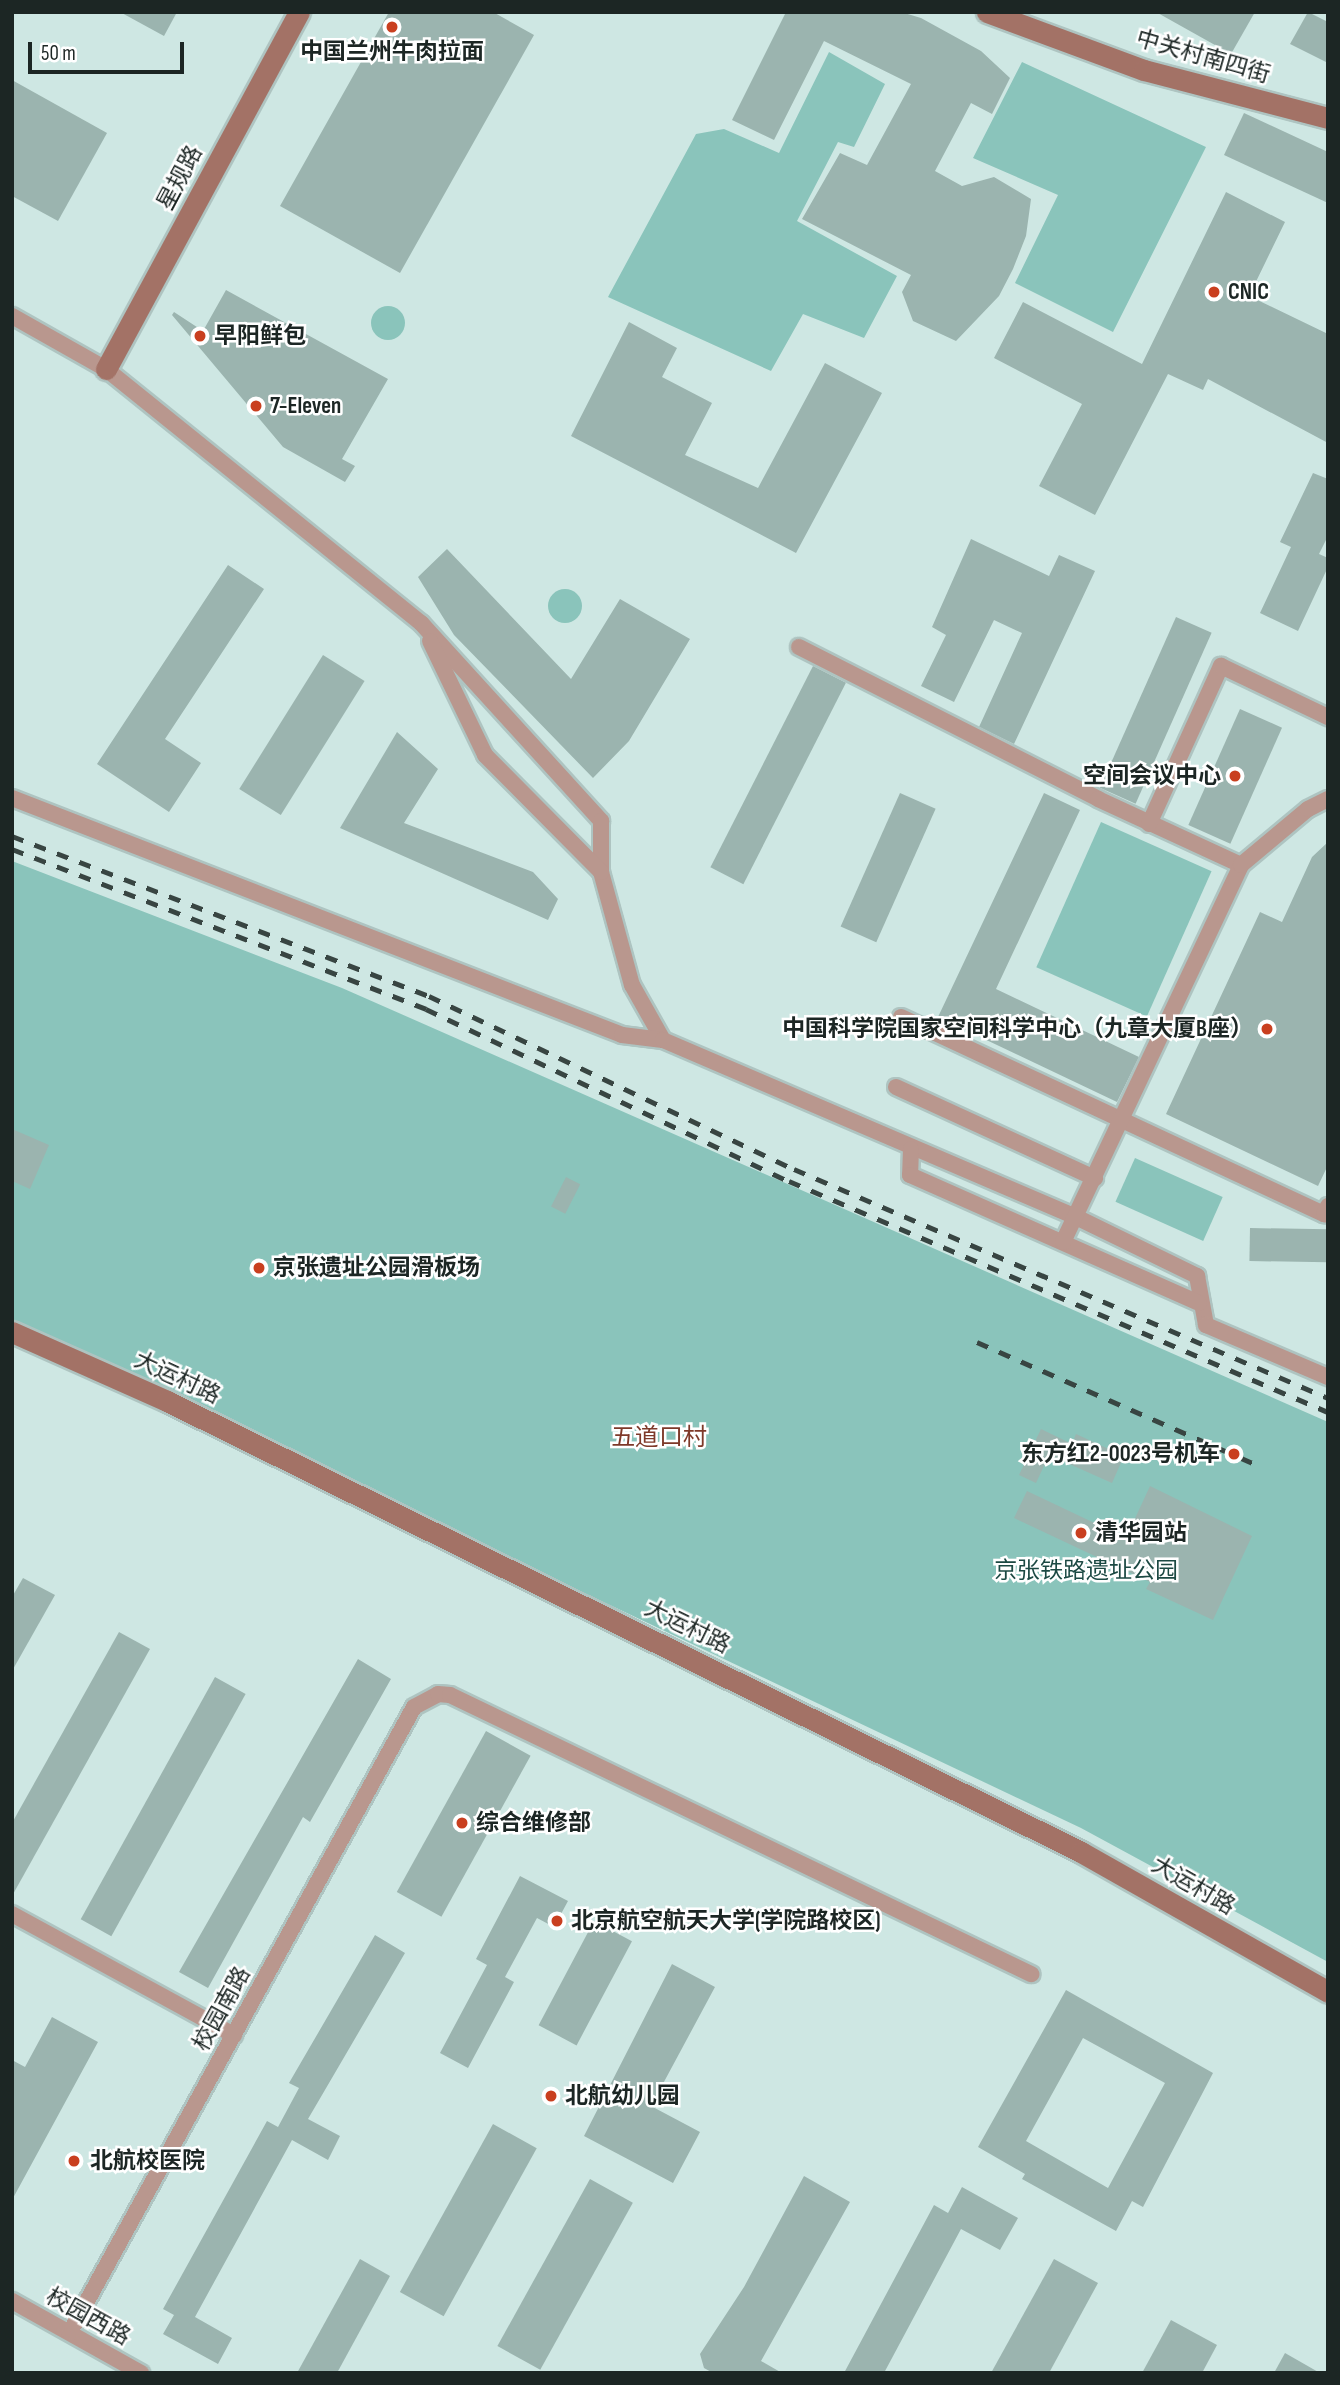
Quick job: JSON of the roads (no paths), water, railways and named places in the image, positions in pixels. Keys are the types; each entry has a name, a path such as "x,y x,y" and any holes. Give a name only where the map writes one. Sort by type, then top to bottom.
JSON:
{"street":[{"name":"星规路","path":"106,369 299,12"},
{"name":"中关村南四街","path":"987,12 1144,70 1328,118"},
{"path":"12,316 106,369 421,624 601,821 601,872 632,985 663,1040"},
{"path":"421,624 485,755 601,872"},
{"path":"799,647 1149,824 1241,866"},
{"path":"1149,824 1221,666 1328,717"},
{"path":"12,798 622,1035 663,1040 911,1149 1076,1217 1197,1276 1199,1303 1206,1325 1328,1377"},
{"path":"1063,1242 1124,1121 1241,866 1308,809 1328,799"},
{"path":"901,1017 1324,1214 1328,1206"},
{"path":"896,1087 1095,1178"},
{"path":"911,1149 910,1175 1199,1303"},
{"name":"大运村路","path":"12,1332 167,1401 1066,1844 1328,1992"},
{"name":"校园南路","path":"70,2332 414,1707 438,1694 450,1695 1031,1974"},
{"path":"12,1914 233,2035"},
{"name":"校园西路","path":"12,2301 141,2373"}],"railway":[{"path":"12,836 429,996 794,1169 1328,1398"},
{"path":"12,849 426,1009 789,1181 1328,1412"},
{"path":"977,1342 1262,1467"}],"place":[{"name":"中国兰州牛肉拉面","path":"392,27"},
{"name":"CNIC","path":"1214,292"},
{"name":"早阳鲜包","path":"200,336"},
{"name":"7-Eleven","path":"256,406"},
{"name":"空间会议中心","path":"1235,776"},
{"name":"中国科学院国家空间科学中心（九章大厦B座）","path":"1267,1029"},
{"name":"京张遗址公园滑板场","path":"259,1268"},
{"name":"东方红2-0023号机车","path":"1234,1454"},
{"name":"清华园站","path":"1081,1533"},
{"name":"综合维修部","path":"462,1823"},
{"name":"北京航空航天大学(学院路校区)","path":"557,1921"},
{"name":"北航幼儿园","path":"551,2096"},
{"name":"北航校医院","path":"74,2161"}],"district":[{"name":"五道口村","path":"659,1438"}],"park label":[{"name":"京张铁路遗址公园","path":"1086,1571"}]}
